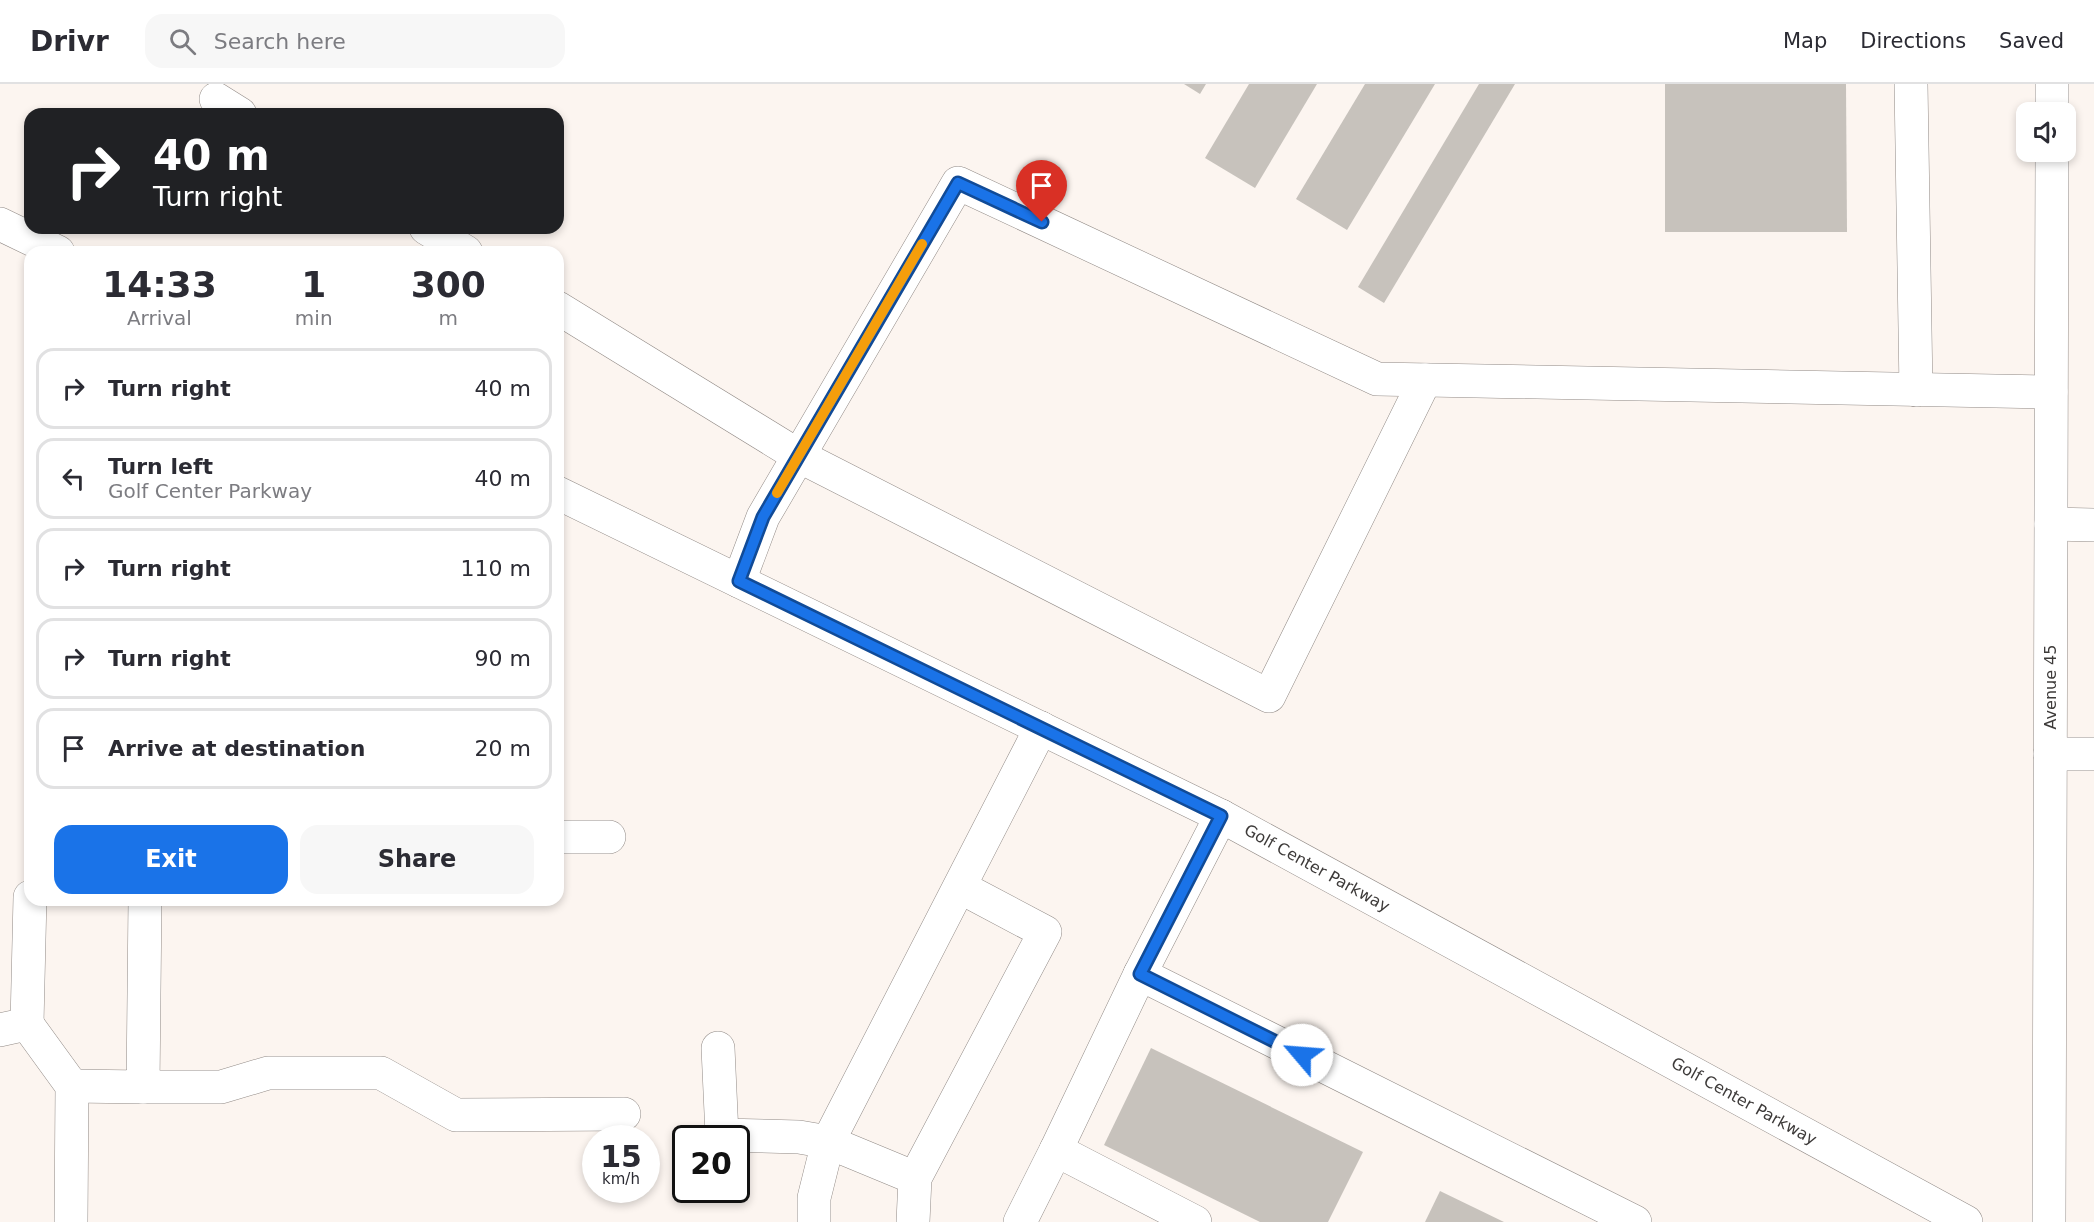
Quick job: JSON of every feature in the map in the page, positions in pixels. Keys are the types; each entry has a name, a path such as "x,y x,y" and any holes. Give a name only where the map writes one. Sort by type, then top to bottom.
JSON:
{"main road":[{"path":"1911,84 1916,390"},
{"path":"2052,84 2052,102"},
{"name":"Avenue 45","path":"2049,1222 2052,162"},
{"path":"739,581 763,517 958,183 1377,379 2051,392"},
{"path":"3,226 45,246"},
{"path":"436,234 456,246"},
{"path":"564,312 799,456 1269,696 1425,380"},
{"name":"Golf Center Parkway","path":"564,496 1221,816 1966,1222"},
{"path":"2050,524 2094,525"},
{"path":"814,1222 814,1198 828,1142 1041,728"},
{"path":"2050,754 2094,754"},
{"path":"1020,1222 1140,974 1221,816"},
{"path":"564,837 609,837"},
{"path":"913,1222 915,1178 1045,932 960,886"},
{"path":"29,906 14,1027 72,1086 221,1087 268,1073 381,1073 456,1115 624,1114"},
{"path":"143,1087 145,906"},
{"path":"1140,974 1635,1222"},
{"path":"717,1048 722,1135 799,1137 828,1142 915,1178"},
{"path":"71,1222 72,1086"},
{"path":"1056,1150 1195,1222"}],"building":[{"path":"1184,84 1206,84 1200,94"},
{"path":"1249,84 1317,84 1255,188 1205,158"},
{"path":"1365,84 1435,84 1347,230 1296,199"},
{"path":"1479,84 1515,84 1384,303 1358,287"},
{"path":"1665,84 1846,84 1847,232 1665,232"},
{"path":"1151,1048 1363,1152 1328,1222 1260,1222 1104,1145"},
{"path":"1440,1191 1504,1222 1425,1222"}],"slow traffic":[{"path":"777,493 922,244"}],"route":[{"path":"1042,222 958,183 763,517 739,581 1221,816 1140,974 1302,1055"}]}
